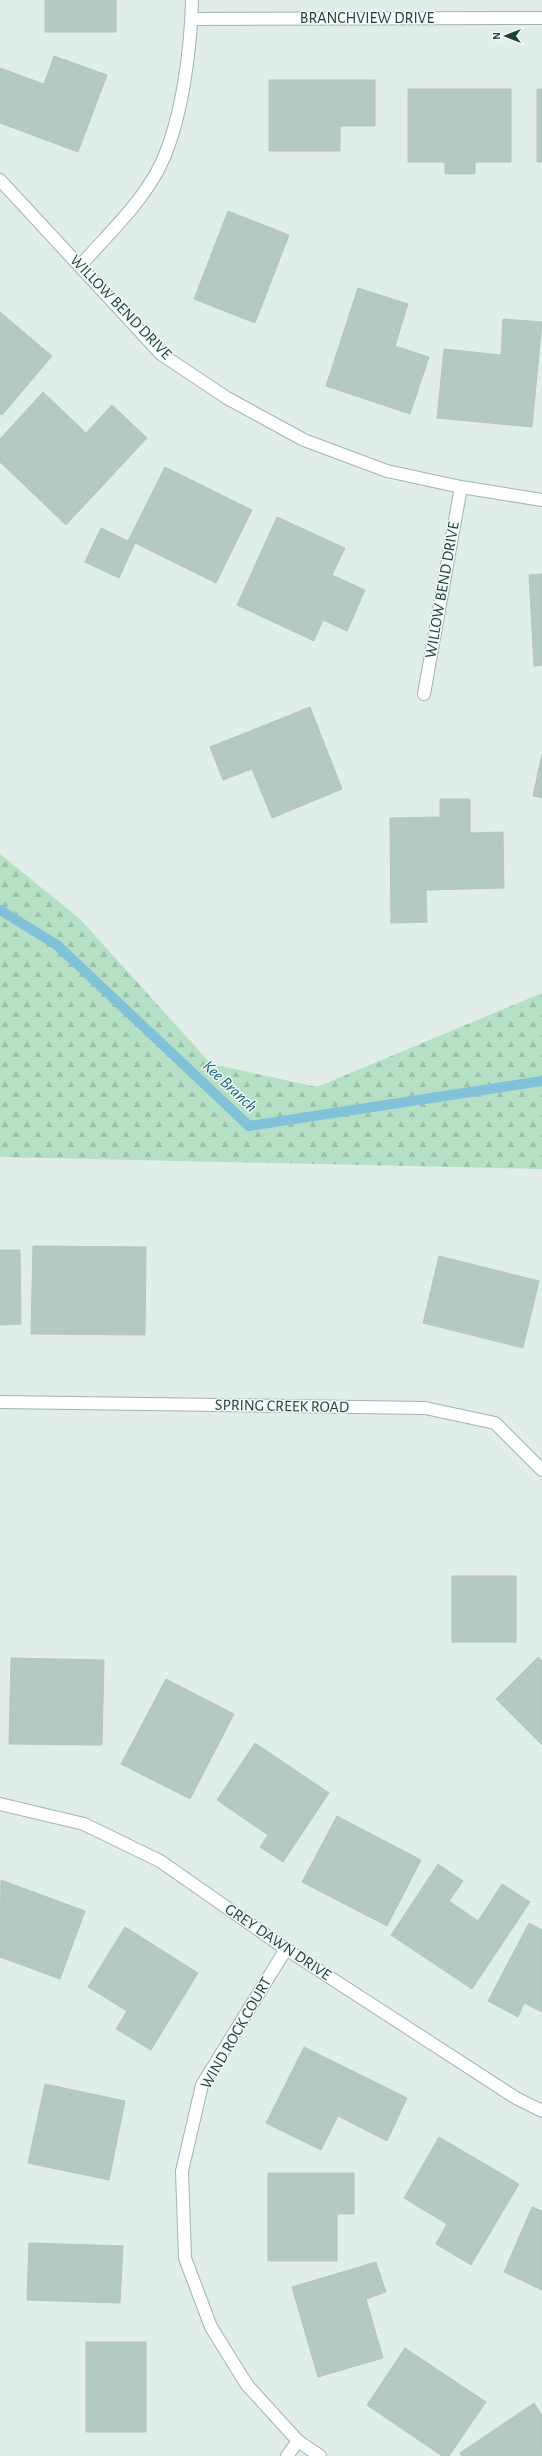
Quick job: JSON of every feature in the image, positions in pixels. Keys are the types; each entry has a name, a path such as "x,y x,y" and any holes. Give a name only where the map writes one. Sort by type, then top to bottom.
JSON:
{"street":[{"path":"80,266 140,198 161,164 178,119 192,0"},
{"name":"BRANCHVIEW DRIVE","path":"191,18 542,18"},
{"name":"WILLOW BEND DRIVE","path":"0,180 161,354 227,398 304,440 387,471 461,488 542,500"},
{"name":"WILLOW BEND DRIVE","path":"424,694 461,488"},
{"name":"SPRING CREEK ROAD","path":"0,1402 425,1408 495,1423 542,1470"},
{"name":"GREY DAWN DRIVE","path":"0,1804 84,1824 160,1861 286,1949 516,2098 542,2111"},
{"name":"WIND ROCK COURT","path":"286,1949 202,2085 182,2171 185,2258 211,2327 247,2385 298,2441 320,2456"},
{"path":"287,2456 298,2441"}],"green space":[{"path":"0,854 80,919 211,1064 317,1087 542,993 542,1169 0,1157"}],"building":[{"path":"45,0 116,0 116,32 45,32"},
{"path":"54,56 107,75 78,152 0,123 0,68 44,84"},
{"path":"269,80 375,80 375,126 340,126 340,151 269,151"},
{"path":"408,89 511,89 511,162 475,162 475,174 445,174 445,162 408,162"},
{"path":"537,89 542,89 542,162 537,162"},
{"path":"228,211 289,235 255,323 194,299"},
{"path":"358,288 408,304 395,346 429,357 410,414 326,386"},
{"path":"0,312 52,356 2,415 0,414"},
{"path":"503,319 542,322 532,427 437,418 444,349 501,355"},
{"path":"43,392 86,433 112,405 147,438 66,525 0,462 0,439"},
{"path":"165,467 252,510 216,583 135,543 119,578 85,562 101,528 128,541"},
{"path":"277,517 345,548 332,575 365,590 347,631 323,620 314,641 237,605"},
{"path":"542,574 542,665 534,666 529,575"},
{"path":"310,707 342,789 272,818 252,769 223,780 210,747"},
{"path":"542,754 542,798 533,796"},
{"path":"440,799 470,799 470,833 503,832 504,888 426,890 427,922 391,923 390,818 440,817"},
{"path":"33,1246 146,1247 145,1335 31,1334"},
{"path":"0,1250 20,1250 21,1324 0,1325"},
{"path":"439,1256 539,1281 523,1348 423,1323"},
{"path":"452,1576 516,1576 516,1642 452,1642"},
{"path":"538,1657 542,1661 542,1745 496,1699"},
{"path":"11,1658 104,1660 102,1745 9,1744"},
{"path":"166,1679 234,1714 190,1799 121,1764"},
{"path":"255,1743 329,1793 283,1862 260,1847 268,1835 217,1800"},
{"path":"337,1816 421,1860 387,1926 302,1882"},
{"path":"438,1864 463,1881 449,1901 478,1921 502,1884 530,1902 472,1989 391,1935"},
{"path":"1,1880 85,1911 60,1979 0,1957"},
{"path":"529,1923 542,1930 542,2012 524,2003 518,2017 488,2001"},
{"path":"125,1927 198,1973 151,2050 116,2029 127,2011 88,1987"},
{"path":"304,2047 407,2098 387,2141 338,2116 321,2150 266,2123"},
{"path":"45,2084 125,2101 109,2180 28,2163"},
{"path":"439,2137 519,2184 471,2265 436,2244 447,2224 404,2198"},
{"path":"268,2173 354,2173 354,2214 337,2214 337,2261 268,2261"},
{"path":"532,2207 542,2211 542,2290 504,2272"},
{"path":"29,2243 123,2246 120,2303 27,2300"},
{"path":"376,2262 386,2292 366,2299 383,2358 318,2377 292,2287"},
{"path":"86,2342 146,2342 146,2432 86,2432"},
{"path":"405,2348 486,2402 449,2456 442,2456 367,2405"},
{"path":"534,2403 542,2415 542,2456 462,2456 460,2453"}],"waterway":[{"name":"Kee Branch","path":"0,910 57,945 249,1126 542,1081"}]}
